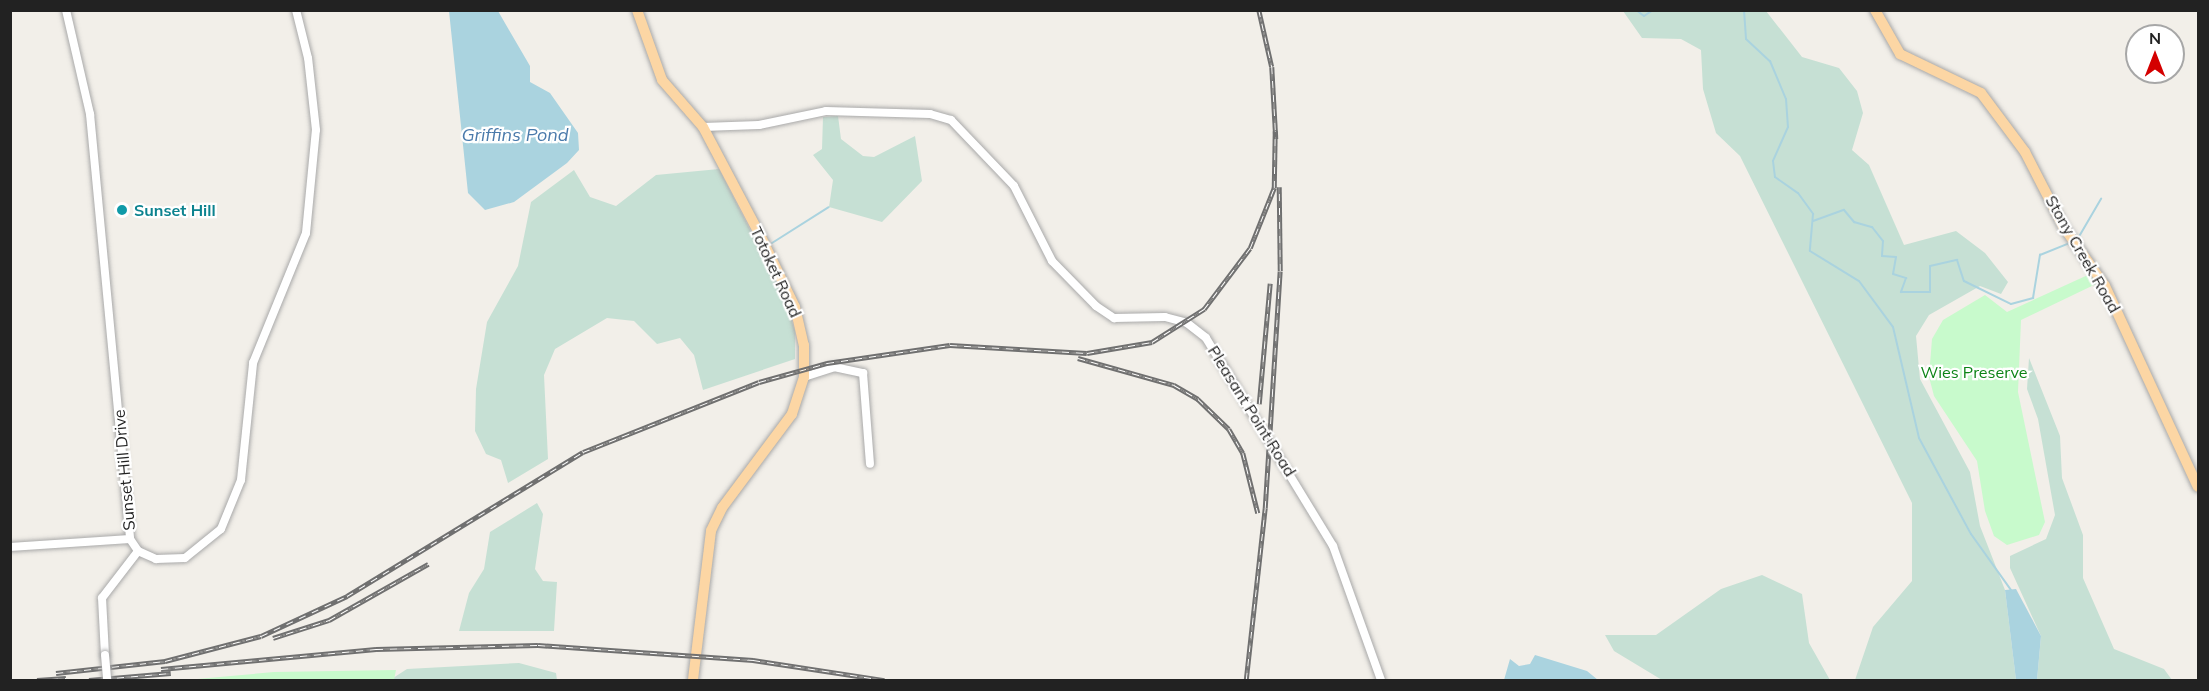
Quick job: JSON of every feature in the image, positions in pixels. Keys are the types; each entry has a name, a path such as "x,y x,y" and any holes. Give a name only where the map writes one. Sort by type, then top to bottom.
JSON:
{"main road":[{"name":"Totoket Road","path":"637,10 662,80 703,127 795,307 804,345 804,378 784,428 715,520 693,681"},
{"name":"Stony Creek Road","path":"1875,10 1900,54 1981,93 2025,152 2062,226 2105,286 2199,487"}],"street":[{"name":"Sunset Hill Drive","path":"66,10 90,114 130,539 138,551 156,559 185,558 203,548 221,529 241,480 253,363 296,268 315,176 309,68 296,10"},
{"name":"Pleasant Point Road","path":"703,127 759,125 826,111 930,114 951,120 1014,186 1052,261 1096,306 1114,318 1165,317 1187,323 1206,338 1333,546 1381,681"},
{"path":"804,378 834,367 862,373 870,464"},
{"path":"10,547 130,539"},
{"path":"107,681 102,598 138,551"}],"green space":[{"path":"1623,11 1766,11 1802,57 1839,68 1857,91 1863,113 1852,150 1869,165 1904,245 1956,231 1985,253 2008,282 2001,294 1980,286 1929,315 1916,336 1920,379 1970,472 1980,526 2005,590 2016,680 1855,680 1873,627 1912,581 1912,503 1740,156 1716,133 1703,89 1701,50 1681,39 1642,38"},
{"path":"838,116 841,139 863,156 874,157 915,136 922,181 882,222 829,207 833,180 813,155 822,149 823,117"},
{"path":"719,169 783,294 795,331 795,359 703,390 694,355 680,338 657,344 634,321 607,318 555,349 544,375 548,459 508,483 501,460 486,454 475,431 476,389 487,322 518,266 531,202 574,170 590,197 616,206 656,175"},
{"name":"Wies Preserve","path":"2090,274 2096,284 2021,320 2018,392 2045,522 2039,535 2007,545 1994,536 1985,511 1977,461 1934,396 1929,377 1932,339 1943,320 1985,295 2007,312"},
{"path":"2029,358 2060,436 2062,478 2083,535 2083,578 2114,649 2164,669 2172,680 2037,680 2041,636 2010,568 2010,556 2046,539 2055,515 2038,419 2027,389"},
{"path":"537,503 543,514 535,569 543,581 557,582 554,631 459,631 469,593 484,569 490,532"},
{"path":"1762,575 1802,594 1809,643 1830,680 1662,680 1614,651 1605,635 1656,635 1721,589"},
{"path":"519,663 556,673 557,680 390,680 407,669"},
{"path":"396,670 394,680 186,680 274,672"}],"water":[{"name":"Griffins Pond","path":"449,11 498,11 530,66 530,82 550,93 578,133 579,150 567,163 514,202 485,210 468,193"},
{"path":"2016,589 2041,636 2037,680 2016,680 2005,590"},
{"path":"1535,655 1587,671 1598,680 1504,680 1510,659 1519,666 1530,664"}],"waterway":[{"path":"1636,10 1644,16 1653,10"},
{"path":"1744,10 1746,39 1770,61 1786,99 1788,127 1773,161 1775,177 1798,193 1813,214 1810,251 1859,281 1893,327 1919,438 1971,534 2011,590"},
{"path":"2077,240 2101,199"},
{"path":"772,243 829,207"},
{"path":"1813,221 1844,210 1854,222 1872,227 1883,241 1882,256 1896,257 1893,274 1906,278 1901,292 1930,292 1930,266 1957,260 1964,281 2011,304 2033,298 2040,255 2069,243"}],"railway":[{"path":"1259,10 1272,67 1276,139"},
{"path":"56,673 165,661 261,636 347,596 583,452 759,382 827,363 950,345 1087,353 1152,342 1204,309 1250,248 1274,188 1275,131"},
{"path":"1246,680 1265,508 1280,271 1279,187"},
{"path":"1259,404 1270,283"},
{"path":"1078,358 1174,385 1198,399 1229,429 1243,453 1258,513"},
{"path":"273,638 329,620 428,564"},
{"path":"161,669 376,649 538,645 753,660 884,680"},
{"path":"89,680 171,673"},
{"path":"37,680 66,678"}],"place":[{"name":"Sunset Hill","path":"122,210"}]}
